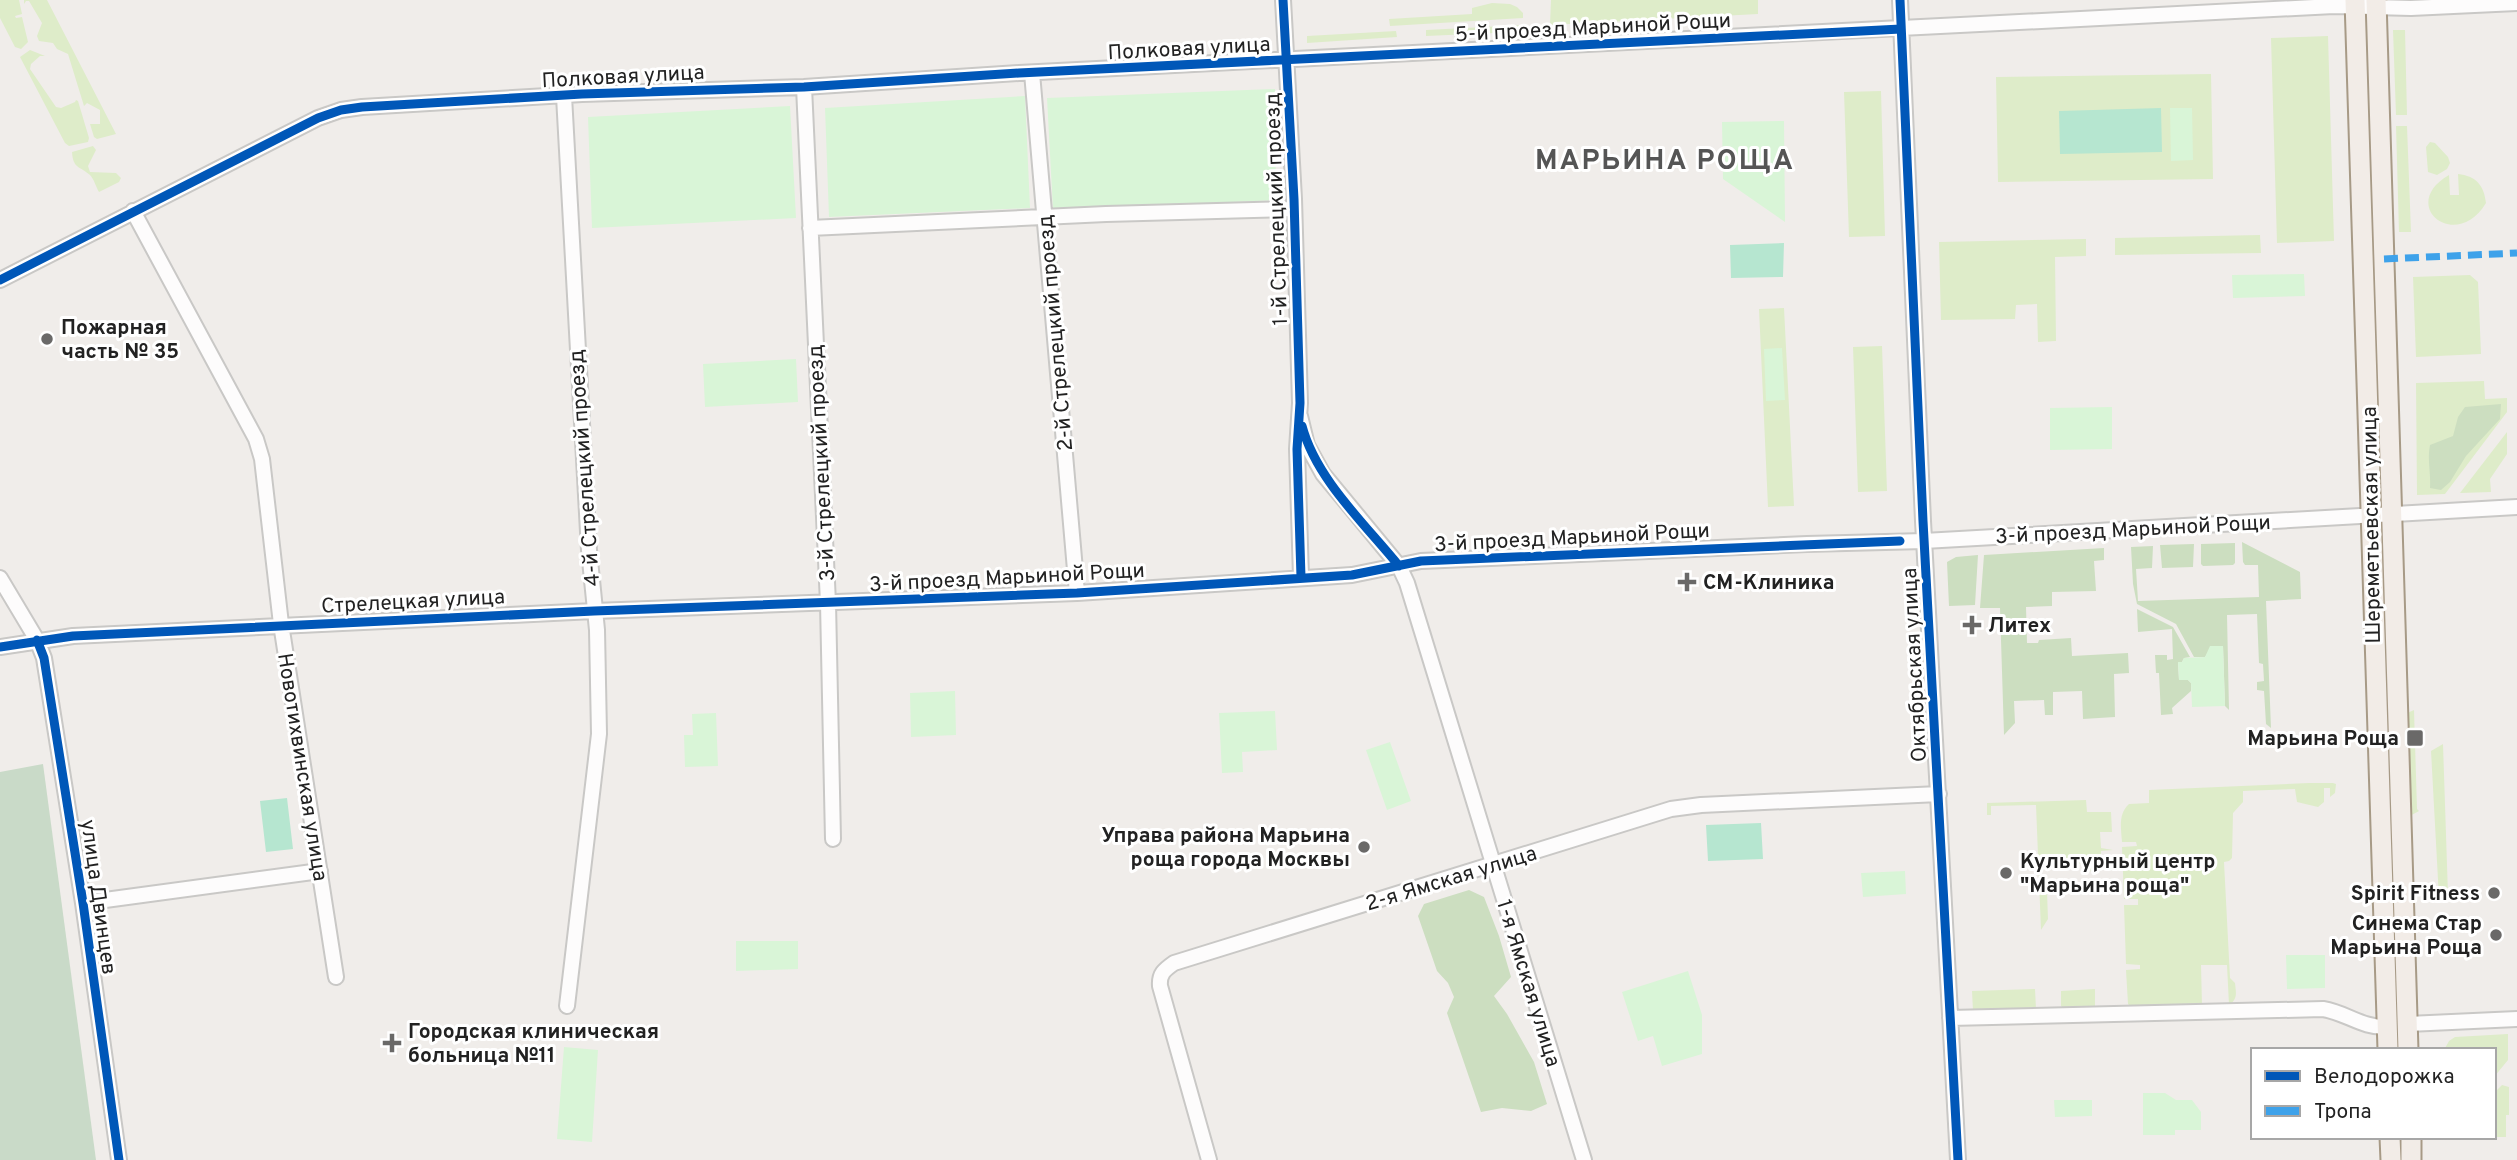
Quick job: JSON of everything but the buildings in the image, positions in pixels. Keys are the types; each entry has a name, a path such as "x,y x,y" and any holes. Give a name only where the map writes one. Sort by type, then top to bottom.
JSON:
{"main road":[{"name":"Шереметьевская улица","path":"2355,3 2388,1048"},
{"name":"Шереметьевская улица","path":"2376,4 2408,1048"},
{"path":"2390,1139 2391,1160"},
{"path":"2411,1139 2411,1160"}],"street":[{"name":"1-й Стрелецкий проезд","path":"1283,0 1294,209 1301,577"},
{"name":"Октябрьская улица","path":"1900,0 1924,541 1958,1160"},
{"name":"5-й проезд Марьиной Рощи","path":"1287,60 2355,3 2411,8 2517,3"},
{"name":"Полковая улица","path":"0,280 318,118 341,110 564,96 804,87 1287,60"},
{"name":"2-й Стрелецкий проезд","path":"1032,73 1077,593"},
{"name":"3-й Стрелецкий проезд","path":"804,87 828,603 833,839"},
{"name":"4-й Стрелецкий проезд","path":"564,96 599,734 567,1006"},
{"path":"810,228 1045,216 1294,209"},
{"name":"Новотихвинская улица","path":"133,211 198,336 256,439 262,459 281,624 336,977"},
{"name":"1-й Стрелецкий проезд","path":"1300,416 1307,444 1323,474 1399,566"},
{"name":"3-й проезд Марьиной Рощи","path":"828,603 1077,593 1352,575 1421,561 1924,541 2517,508"},
{"name":"1-я Ямская улица","path":"1399,566 1437,677 1584,1160"},
{"name":"улица Двинцев","path":"0,578 37,640 47,671 119,1160"},
{"name":"Стрелецкая улица","path":"0,647 73,636 281,624 828,603"},
{"name":"2-я Ямская улица","path":"1209,1160 1160,986 1163,971 1174,963 1671,809 1701,805 1939,794"},
{"path":"83,903 320,871"},
{"path":"1950,1018 2323,1009 2333,1010 2366,1026 2387,1027"},
{"path":"2407,1024 2517,1019"}],"green space":[{"path":"0,0 19,0 22,14 15,16 22,17 28,42 21,49 15,47 0,18"},
{"path":"24,0 47,0 116,134 97,139 94,137 90,124 100,124 100,110 87,103 84,106 68,54 57,49 53,43 39,41 37,36 42,23 29,1 24,4"},
{"path":"1551,0 1758,0 1758,14 1550,25"},
{"path":"1492,3 1517,7 1523,13 1523,18 1390,26 1389,19 1472,14 1472,8"},
{"path":"1523,25 1517,32 1426,36 1426,30"},
{"path":"2393,30 2405,30 2407,115 2396,115"},
{"path":"1396,31 1397,37 1307,43 1307,36"},
{"path":"2328,36 2334,241 2277,243 2271,38"},
{"path":"30,50 45,56 40,56 31,64 30,69 56,107 61,108 78,101 88,142 69,146 65,143 20,57"},
{"path":"2211,74 2213,179 1998,182 1996,77"},
{"path":"1275,89 1276,200 1053,210 1047,98"},
{"path":"1881,91 1885,236 1849,237 1844,92"},
{"path":"1025,96 1030,208 829,217 825,108"},
{"path":"790,106 796,218 592,228 588,117"},
{"path":"2161,108 2162,152 2060,154 2059,111"},
{"path":"2170,108 2192,108 2193,160 2171,161"},
{"path":"1784,121 1785,222 1723,179 1722,122"},
{"path":"2396,126 2407,126 2411,232 2399,232"},
{"path":"2430,142 2435,143 2450,163 2447,169 2437,175 2428,172 2426,147"},
{"path":"93,146 96,150 88,166 90,172 116,173 121,178 119,182 99,192 91,177 75,164 72,152"},
{"path":"2458,174 2478,182 2486,203 2474,217 2460,224 2447,224 2437,219 2430,210 2429,199 2434,187 2449,175 2450,195 2459,195"},
{"path":"2260,235 2261,253 2115,255 2115,238"},
{"path":"2086,239 2086,256 2055,257 2056,341 2038,342 2037,304 2016,305 2015,319 1941,320 1939,242"},
{"path":"1784,243 1783,277 1731,278 1730,245"},
{"path":"2304,274 2305,296 2233,298 2232,275"},
{"path":"2470,275 2478,282 2481,354 2416,357 2413,277"},
{"path":"1784,308 1794,506 1768,507 1759,309"},
{"path":"1882,346 1887,491 1858,492 1853,347"},
{"path":"1782,348 1785,400 1766,401 1764,349"},
{"path":"796,359 798,402 705,407 703,364"},
{"path":"2484,381 2485,399 2507,398 2507,412 2445,494 2417,495 2416,383"},
{"path":"2501,404 2500,419 2466,456 2450,482 2441,490 2430,488 2430,445 2453,436 2458,417 2465,407"},
{"path":"2112,407 2112,449 2050,450 2050,408"},
{"path":"2507,432 2507,454 2490,479 2491,492 2460,493"},
{"path":"2242,542 2300,572 2301,599 2266,601 2271,728 2266,724 2264,691 2257,690 2257,682 2264,681 2263,664 2259,663 2257,614 2227,615 2229,710 2225,706 2223,646 2210,650 2205,657 2194,657 2176,624 2137,604 2133,584 2131,547 2153,546 2152,568 2136,569 2138,601 2259,597 2258,565 2245,565"},
{"path":"2235,543 2233,565 2201,564 2201,544"},
{"path":"2194,544 2193,567 2162,568 2160,545"},
{"path":"2104,548 2104,560 2094,561 2096,591 2052,592 2052,606 2026,607 2027,643 2071,638 2072,656 2128,653 2129,673 2114,674 2115,717 2083,719 2082,691 2053,692 2053,715 2045,715 2044,700 2014,701 2015,723 2004,735 2000,608 1980,608 1984,555"},
{"path":"1978,555 1975,605 1949,606 1947,562 1956,557"},
{"path":"2137,609 2173,627 2190,657 2178,663 2179,680 2188,680 2191,683 2191,691 2172,708 2173,714 2161,715 2159,673 2156,673 2155,655 2167,655 2167,660 2173,659 2172,629 2138,632"},
{"path":"2210,646 2223,646 2225,706 2192,707 2191,683 2188,680 2179,680 2178,662 2182,662 2184,658 2205,657"},
{"path":"955,691 956,735 911,737 910,693"},
{"path":"2414,710 2419,811 2408,817 2405,714"},
{"path":"1275,711 1277,750 1242,752 1243,772 1222,773 1219,713"},
{"path":"716,713 718,766 685,767 684,735 693,735 692,714"},
{"path":"1390,742 1411,801 1387,810 1366,750"},
{"path":"2443,744 2448,895 2439,898 2431,751"},
{"path":"43,764 96,1160 0,1160 0,772"},
{"path":"2336,784 2335,793 2330,797 2330,788 2324,788 2324,802 2318,807 2297,802 2295,789 2243,791 2243,802 2233,813 2232,858 2224,862 2230,978 2235,983 2236,990 2234,1000 2229,1005 2227,965 2201,965 2202,1006 2132,1008 2128,1004 2126,970 2140,969 2140,965 2126,964 2124,905 2138,905 2138,899 2124,899 2122,847 2137,846 2136,842 2122,842 2121,822 2123,812 2129,804 2149,803 2149,790"},
{"path":"287,798 293,849 266,852 260,801"},
{"path":"2086,800 2087,812 2111,812 2112,832 2100,832 2101,848 2113,850 2101,851 2101,860 2113,861 2113,870 2110,870 2110,864 2099,864 2091,872 2089,864 2062,864 2059,868 2044,868 2040,873 2041,890 2052,891 2047,892 2048,919 2041,930 2036,805 1991,806 1991,815 1987,815 1987,803"},
{"path":"1761,823 1763,859 1708,861 1706,825"},
{"path":"1905,871 1906,894 1863,897 1861,873"},
{"path":"1469,890 1484,897 1511,977 1494,996 1534,1062 1547,1104 1531,1111 1502,1108 1481,1112 1447,1013 1454,997 1448,983 1437,971 1418,916 1424,904"},
{"path":"736,941 798,941 798,969 736,971"},
{"path":"2286,955 2325,955 2325,988 2287,989"},
{"path":"1688,971 1702,1015 1702,1054 1662,1066 1653,1036 1638,1041 1622,992"},
{"path":"2035,989 2036,1009 1973,1011 1972,991"},
{"path":"2095,989 2095,1008 2064,1009 2061,1006 2061,991"},
{"path":"2508,1034 2508,1060 2496,1075 2496,1048 2445,1048 2455,1037"},
{"path":"564,1047 598,1050 592,1142 557,1139"},
{"path":"2502,1085 2509,1087 2506,1137 2496,1137 2496,1091"},
{"path":"2143,1093 2165,1093 2176,1100 2192,1100 2201,1112 2201,1130 2175,1130 2175,1135 2143,1135"},
{"path":"2054,1100 2092,1100 2092,1116 2055,1117"}],"marked path":[{"path":"2384,259 2517,253"}],"cycle path":[{"path":"1283,0 1294,199 1300,403 1297,449 1301,577"},
{"path":"1900,0 1923,521 1958,1160"},
{"path":"0,280 318,118 341,110 362,107 582,94 804,87 1019,73 1901,29"},
{"path":"1302,426 1309,446 1330,483 1399,566"},
{"path":"0,647 73,636 594,611 1077,593 1352,575 1421,561 1900,541"},
{"path":"37,640 44,658 83,903 119,1160"}],"place":[{"name":"Пожарная часть № 35","path":"47,339"},
{"name":"СМ-Клиника","path":"1687,582"},
{"name":"Литех","path":"1972,625"},
{"name":"Марьина Роща","path":"2415,738"},
{"name":"Управа района Марьина роща города Москвы","path":"1364,847"},
{"name":"Культурный центр \"Марьина роща\"","path":"2006,873"},
{"name":"Spirit Fitness","path":"2494,893"},
{"name":"Синема Стар Марьина Роща","path":"2496,935"},
{"name":"Городская клиническая больница №11","path":"392,1043"}],"district":[{"name":"МАРЬИНА РОЩА","path":"1665,159"}]}
